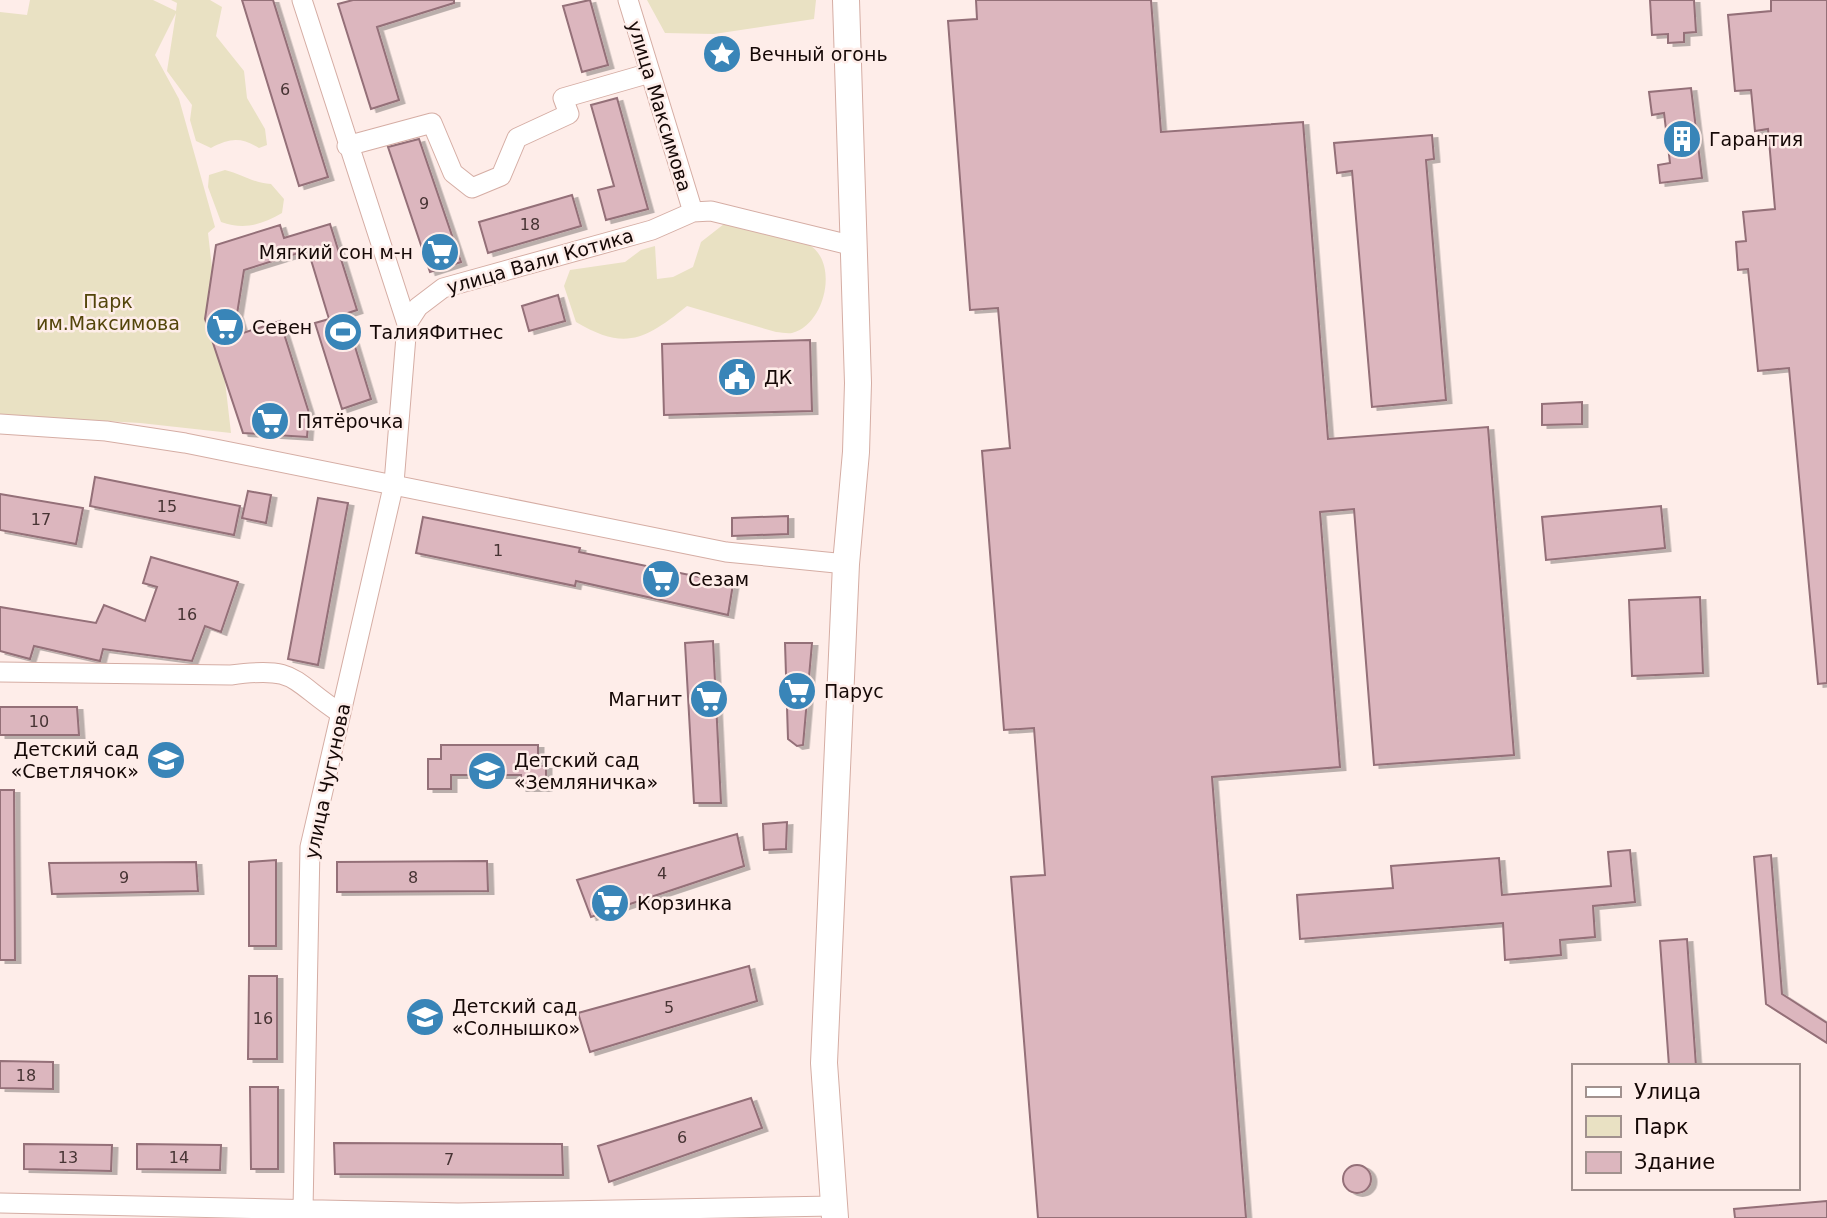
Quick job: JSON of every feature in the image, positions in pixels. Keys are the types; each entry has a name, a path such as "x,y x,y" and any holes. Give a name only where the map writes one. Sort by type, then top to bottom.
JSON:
{"main road":[{"path":"835,1212 824,1063 846,564 858,410 846,0"}],"street":[{"path":"302,0 347,146 407,324"},
{"name":"улица Максимова","path":"628,0 693,212"},
{"path":"347,146 432,123 453,173 472,188 501,176 517,138 569,114 563,98 650,73"},
{"name":"улица Вали Котика","path":"407,324 418,307 443,288 652,230 693,212 711,211 854,246"},
{"name":"улица Чугунова","path":"303,1210 310,847 394,484 407,324"},
{"path":"0,424 106,431 185,443 726,552 846,564"},
{"path":"0,672 231,675 264,670 294,677 340,713"},
{"path":"0,1203 458,1213 835,1212"}],"green space":[{"name":"Парк им.Максимова","path":"30,0 153,0 176,11 177,3 171,0 210,0 222,7 216,36 244,71 247,98 265,129 267,145 259,148 235,140 211,148 196,141 190,120 192,105 167,71 176,13 155,55 179,99 215,227 208,233 231,433 140,423 0,415 0,12 27,15"},
{"path":"647,0 816,0 814,19 714,34 665,33"},
{"path":"225,170 271,184 284,199 282,213 252,225 237,226 221,222 208,187 209,175"},
{"path":"724,224 800,241 818,253 824,264 824,292 813,318 803,328 792,333 776,332 687,306 659,327 634,338 608,337 576,322 564,286 570,270 625,262 641,250 655,246 657,279 673,277 693,267 701,242"}],"building":[{"path":"242,0 273,0 328,177 299,186"},
{"path":"353,0 454,0 454,3 377,27 399,100 371,109 338,4"},
{"path":"590,0 608,65 582,72 563,6"},
{"path":"976,0 1151,0 1161,132 1303,122 1328,439 1488,427 1514,755 1374,765 1354,509 1320,512 1340,767 1212,777 1246,1218 1038,1218 1011,877 1045,875 1034,728 1004,730 982,451 1010,448 998,308 970,310 948,21 977,19"},
{"path":"1650,0 1694,0 1696,32 1684,33 1684,42 1668,43 1668,34 1652,35"},
{"path":"1771,0 1827,0 1827,683 1818,684 1789,368 1758,371 1748,269 1738,270 1736,242 1746,241 1743,212 1775,209 1768,129 1755,131 1751,90 1735,91 1728,15 1771,11"},
{"name":"Гарантия","path":"1691,88 1702,178 1660,183 1658,165 1670,163 1664,113 1652,115 1649,92"},
{"path":"617,98 648,209 606,220 598,190 614,186 591,105"},
{"path":"1432,135 1434,159 1426,160 1446,400 1372,407 1352,171 1337,173 1334,143"},
{"path":"419,139 461,262 430,272 388,147"},
{"path":"572,195 581,226 488,253 479,222"},
{"name":"Севен","path":"330,224 357,310 345,314 371,399 342,409 315,323 329,319 308,250 244,270 237,314 243,333 280,321 309,413 307,437 243,433 205,319 216,245 280,225 284,238"},
{"path":"558,295 565,321 529,331 522,306"},
{"name":"ДК","path":"810,340 812,411 664,415 662,344"},
{"path":"1582,402 1582,424 1542,425 1542,404"},
{"path":"95,477 240,506 234,535 90,506"},
{"path":"248,491 271,495 266,523 242,518"},
{"path":"0,494 83,508 76,544 0,530"},
{"path":"318,498 348,503 318,665 288,659"},
{"path":"1661,506 1665,548 1546,560 1542,517"},
{"path":"788,516 788,534 732,536 732,518"},
{"path":"423,517 580,548 579,552 733,584 728,615 576,581 575,586 416,553"},
{"path":"151,557 238,582 221,632 205,626 192,661 103,649 100,661 34,646 30,659 0,651 0,607 96,623 104,605 145,621 157,587 143,583"},
{"path":"1700,597 1703,673 1632,676 1629,600"},
{"path":"713,641 721,803 694,803 685,643"},
{"name":"Парус","path":"785,643 812,643 803,745 797,746 788,739"},
{"path":"0,707 77,707 79,735 0,735"},
{"name":"Детский сад «Земляничка»","path":"441,745 538,745 538,766 546,766 546,788 521,788 521,775 451,775 451,789 428,789 428,759 441,759"},
{"path":"0,790 14,790 15,960 0,960"},
{"path":"787,822 786,849 764,850 763,824"},
{"path":"737,834 744,866 591,917 577,880"},
{"path":"1630,850 1635,902 1593,906 1595,937 1560,940 1561,955 1505,960 1503,923 1300,939 1297,895 1393,888 1391,866 1499,858 1502,895 1611,886 1608,852"},
{"path":"1771,855 1782,994 1827,1023 1827,1043 1766,1004 1754,857"},
{"path":"276,860 276,946 249,946 249,862"},
{"path":"487,861 488,891 337,892 337,862"},
{"path":"196,862 198,891 52,894 49,863"},
{"path":"1687,939 1696,1064 1669,1064 1660,941"},
{"path":"749,966 757,1001 590,1052 578,1013"},
{"path":"249,976 277,976 277,1059 248,1059"},
{"path":"0,1061 53,1062 53,1089 0,1088"},
{"path":"250,1087 278,1087 278,1169 251,1169"},
{"path":"751,1098 762,1128 609,1182 598,1146"},
{"path":"334,1143 562,1144 563,1175 335,1174"},
{"path":"24,1144 112,1145 111,1171 24,1169"},
{"path":"137,1144 221,1145 220,1170 137,1169"},
{"path":"1357,1165 1367,1169 1371,1179 1367,1189 1357,1193 1347,1189 1343,1179 1347,1169"},
{"path":"1827,1201 1827,1218 1735,1218 1734,1209"}],"place":[{"name":"Вечный огонь","path":"722,54"},
{"name":"Гарантия","path":"1682,139"},
{"name":"Мягкий сон м-н","path":"440,252"},
{"name":"Севен","path":"225,327"},
{"name":"ТалияФитнес","path":"343,332"},
{"name":"ДК","path":"737,377"},
{"name":"Пятёрочка","path":"270,421"},
{"name":"Сезам","path":"661,579"},
{"name":"Парус","path":"797,691"},
{"name":"Магнит","path":"709,699"},
{"name":"Детский сад «Светлячок»","path":"166,760"},
{"name":"Детский сад «Земляничка»","path":"487,771"},
{"name":"Корзинка","path":"610,903"},
{"name":"Детский сад «Солнышко»","path":"425,1017"}]}
